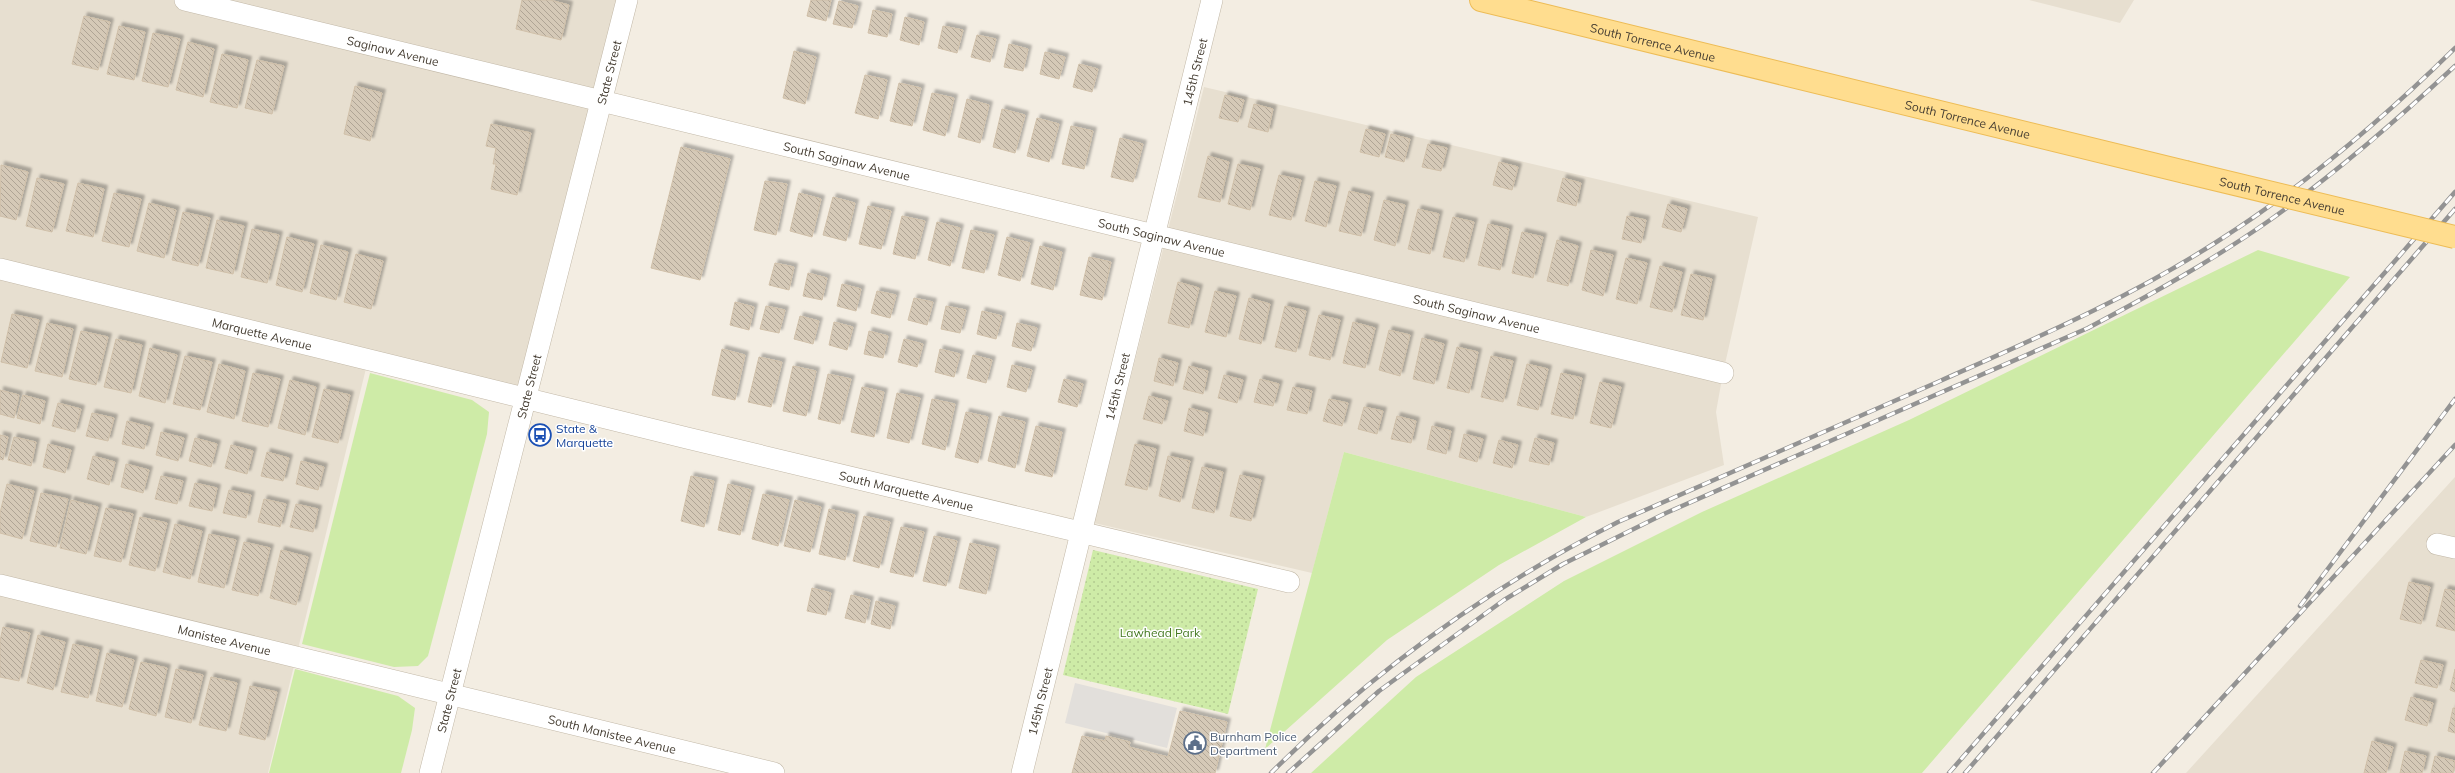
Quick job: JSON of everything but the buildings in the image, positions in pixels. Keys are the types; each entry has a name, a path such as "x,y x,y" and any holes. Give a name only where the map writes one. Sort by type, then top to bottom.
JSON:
{"main road":[{"name":"South Torrence Avenue","path":"1481,0 2455,237"}],"street":[{"name":"Saginaw Avenue","path":"185,0 601,101"},
{"name":"State Street","path":"430,773 627,0"},
{"name":"145th Street","path":"1022,773 1080,532 1212,0"},
{"name":"South Saginaw Avenue","path":"601,101 1154,237 1723,373"},
{"name":"Marquette Avenue","path":"0,269 525,398"},
{"name":"South Marquette Avenue","path":"525,398 1289,582"},
{"name":"Manistee Avenue","path":"0,584 450,694"},
{"name":"South Manistee Avenue","path":"450,694 774,773"}],"shaded area":[{"path":"0,0 627,0 525,398 368,360 268,773 0,773"},
{"path":"2029,0 2134,0 2120,23"},
{"path":"1204,87 1758,217 1723,373 1716,412 1724,465 1586,517 1344,452 1312,573 1094,523"},
{"path":"2455,477 2455,773 2186,773"},
{"path":"1075,683 1177,708 1167,748 1065,723"}],"green space":[{"path":"2258,250 2350,277 1922,773 1311,773 1416,677 1564,581 1702,512 1909,420"},
{"path":"370,373 472,400 489,412 487,434 428,656 418,666 394,667 302,644"},
{"path":"1344,452 1586,517 1499,565 1387,640 1265,749"},
{"name":"Lawhead Park","path":"1093,550 1258,589 1228,714 1063,675"},
{"path":"295,669 398,696 415,708 412,730 401,773 269,773"}],"railway":[{"path":"1271,773 1350,700 1392,666 1479,603 1524,574 1571,547 1618,522 1940,381 2081,317 2185,262 2250,220 2312,175 2371,126 2455,48"},
{"path":"1288,773 1379,691 1504,600 1563,564 1666,513 2088,328 2158,290 2203,263 2270,220 2342,166 2388,127 2455,66"},
{"path":"1949,773 2455,192"},
{"path":"1965,773 2455,209"},
{"path":"2300,606 2455,399"},
{"path":"2153,773 2455,445"}],"place":[{"name":"State & Marquette","path":"540,435"},
{"name":"Burnham Police Department","path":"1195,743"}]}
